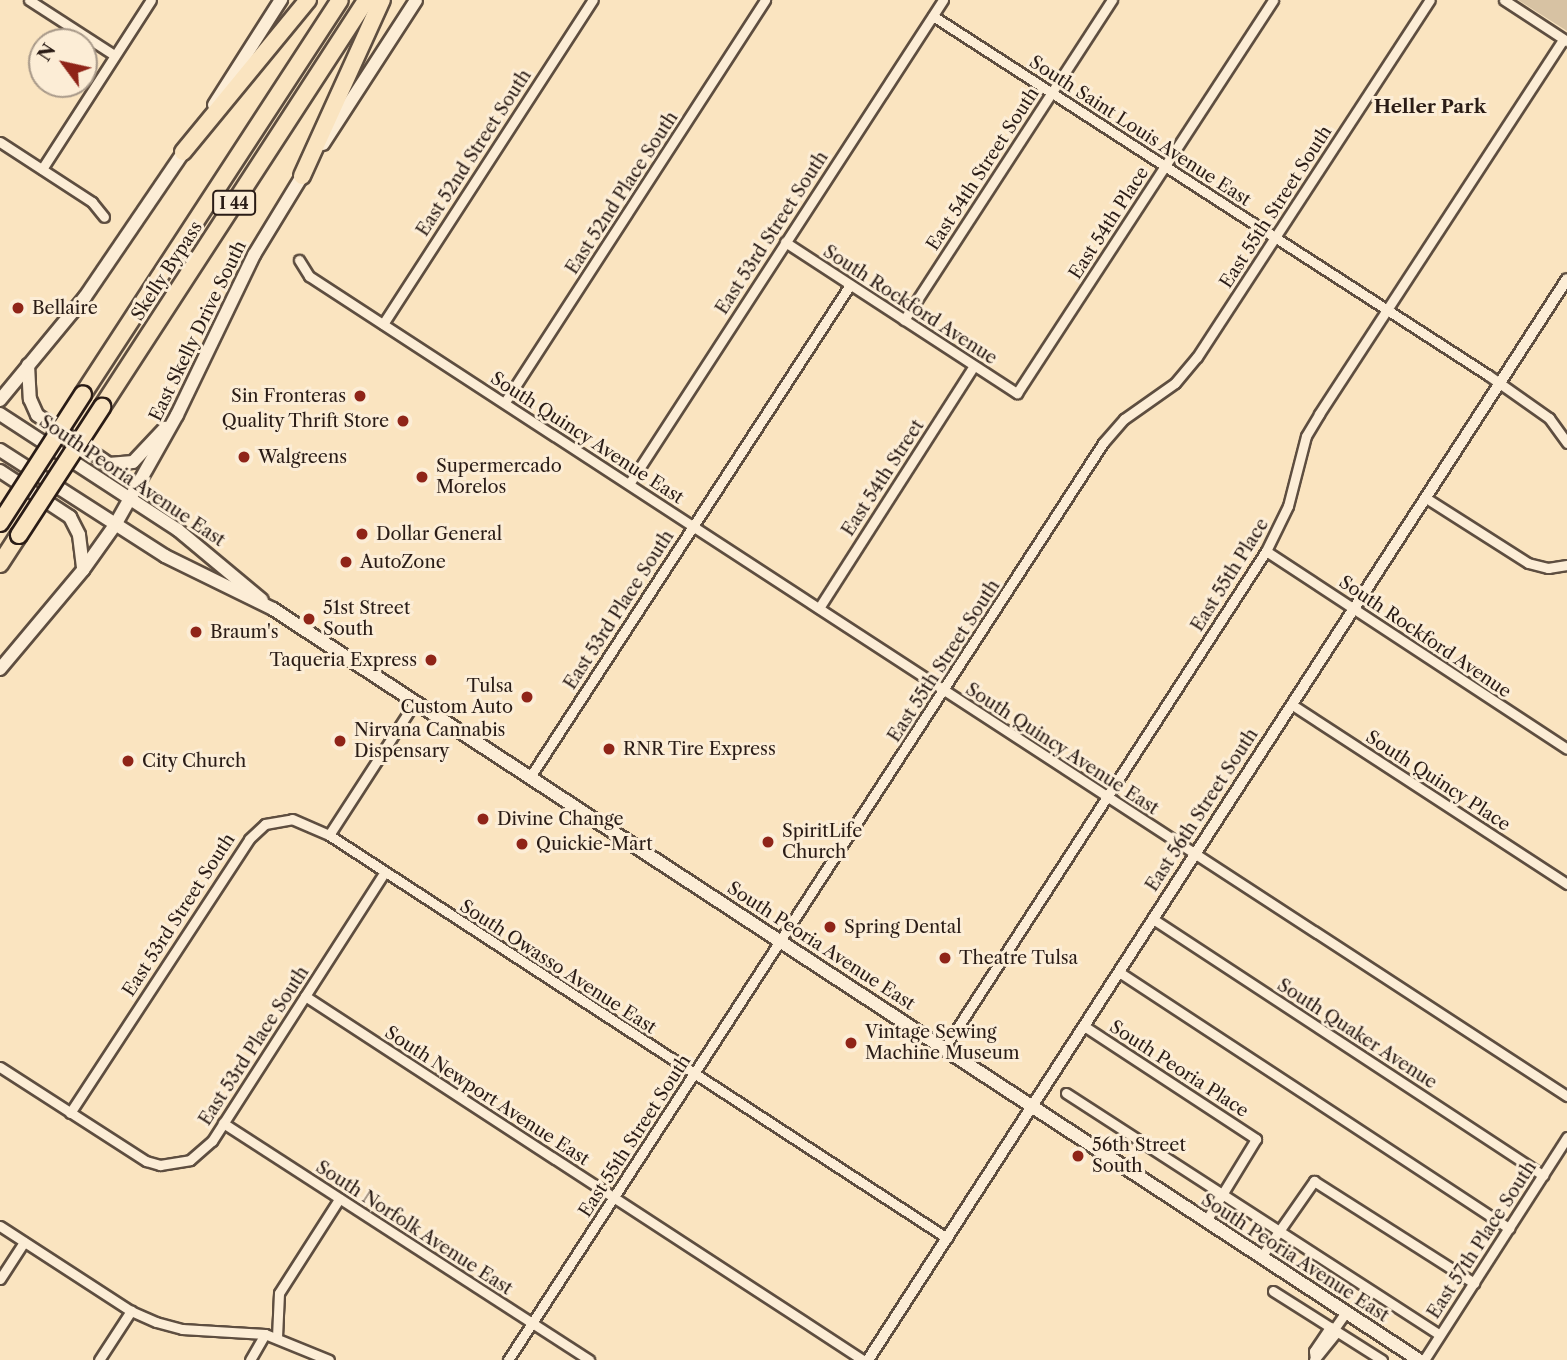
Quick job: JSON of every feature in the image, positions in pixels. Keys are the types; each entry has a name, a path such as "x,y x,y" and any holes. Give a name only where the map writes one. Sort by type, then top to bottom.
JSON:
{"highway":[{"path":"183,152 308,0"},
{"name":"Skelly Bypass","path":"0,523 340,0"},
{"name":"Skelly Bypass","path":"0,564 366,0"},
{"path":"302,176 382,0"}],"main road":[{"path":"0,400 95,284 281,0"},
{"name":"East Skelly Drive South","path":"0,670 83,570 114,525 177,415 254,255 416,0"},
{"path":"28,365 30,399 37,415 109,464 133,463 177,415"},
{"name":"South Peoria Avenue East","path":"0,414 219,560 273,609"},
{"name":"South Peoria Avenue East","path":"0,450 114,525 183,566 273,609 1422,1360"},
{"path":"0,471 70,517 79,535 83,570"}],"street":[{"path":"29,0 114,55"},
{"path":"42,169 151,0"},
{"name":"East 52nd Street South","path":"383,324 593,0"},
{"name":"East 52nd Place South","path":"505,402 765,0"},
{"name":"East 54th Street South","path":"904,320 1112,0"},
{"name":"East 54th Place","path":"1017,393 1273,0"},
{"name":"East 55th Street South","path":"508,1360 1103,443 1124,419 1186,372 1430,0"},
{"path":"1504,0 1565,40"},
{"name":"East 53rd Street South","path":"629,484 941,1"},
{"name":"South Saint Louis Avenue East","path":"933,16 1499,383 1549,418 1567,443"},
{"name":"East 55th Place","path":"945,1047 1266,551 1289,506 1306,436 1565,40"},
{"path":"0,142 92,202 104,217"},
{"name":"South Rockford Avenue","path":"785,242 1017,393"},
{"name":"South Quincy Avenue East","path":"299,260 309,276 1567,1096"},
{"name":"East 56th Street South","path":"865,1360 947,1238 1567,279"},
{"name":"East 53rd Place South","path":"530,777 850,285"},
{"name":"East 54th Street","path":"819,607 974,366"},
{"path":"1426,498 1528,563 1548,568 1567,565"},
{"name":"South Rockford Avenue","path":"1266,551 1567,749"},
{"path":"329,835 415,702"},
{"name":"South Quincy Place","path":"1291,704 1567,884"},
{"name":"East 53rd Street South","path":"70,1113 255,831 275,820 292,819 329,835"},
{"name":"South Owasso Avenue East","path":"329,835 947,1238"},
{"name":"East 53rd Place South","path":"70,1113 146,1161 160,1165 190,1160 223,1124 384,873"},
{"name":"South Quaker Avenue","path":"1153,919 1543,1175"},
{"path":"1119,972 1509,1228"},
{"name":"South Newport Avenue East","path":"305,996 865,1360"},
{"name":"South Peoria Place","path":"1084,1026 1256,1139 1224,1194"},
{"path":"0,1068 70,1113"},
{"name":"South Peoria Avenue East","path":"1066,1093 1440,1335"},
{"name":"South Norfolk Avenue East","path":"223,1124 589,1360"},
{"name":"East 57th Place South","path":"1422,1360 1567,1137"},
{"path":"1261,1257 1314,1181 1474,1283"},
{"path":"1206,1221 1224,1194"},
{"path":"277,1337 279,1293 340,1199"},
{"path":"0,1226 131,1311 182,1329 265,1334 329,1360"},
{"path":"0,1279 24,1242"},
{"path":"1273,1291 1382,1360"},
{"path":"99,1360 131,1311"},
{"path":"1315,1360 1314,1351 1346,1312"},
{"path":"250,1360 265,1334"}],"shaded area":[{"path":"1518,0 1567,0 1567,31"}],"place":[{"name":"Bellaire","path":"18,308"},
{"name":"Sin Fronteras","path":"360,396"},
{"name":"Quality Thrift Store","path":"403,421"},
{"name":"Walgreens","path":"244,457"},
{"name":"Supermercado Morelos","path":"422,477"},
{"name":"Dollar General","path":"362,534"},
{"name":"AutoZone","path":"346,562"},
{"name":"51st Street South","path":"309,619"},
{"name":"Braum's","path":"196,632"},
{"name":"Taqueria Express","path":"431,660"},
{"name":"Tulsa Custom Auto","path":"527,697"},
{"name":"Nirvana Cannabis Dispensary","path":"340,741"},
{"name":"RNR Tire Express","path":"609,749"},
{"name":"City Church","path":"128,761"},
{"name":"Divine Change","path":"483,819"},
{"name":"SpiritLife Church","path":"768,842"},
{"name":"Quickie-Mart","path":"522,844"},
{"name":"Spring Dental","path":"830,927"},
{"name":"Theatre Tulsa","path":"945,958"},
{"name":"Vintage Sewing Machine Museum","path":"851,1043"},
{"name":"56th Street South","path":"1078,1156"}],"district":[{"name":"Heller Park","path":"1430,107"}]}
